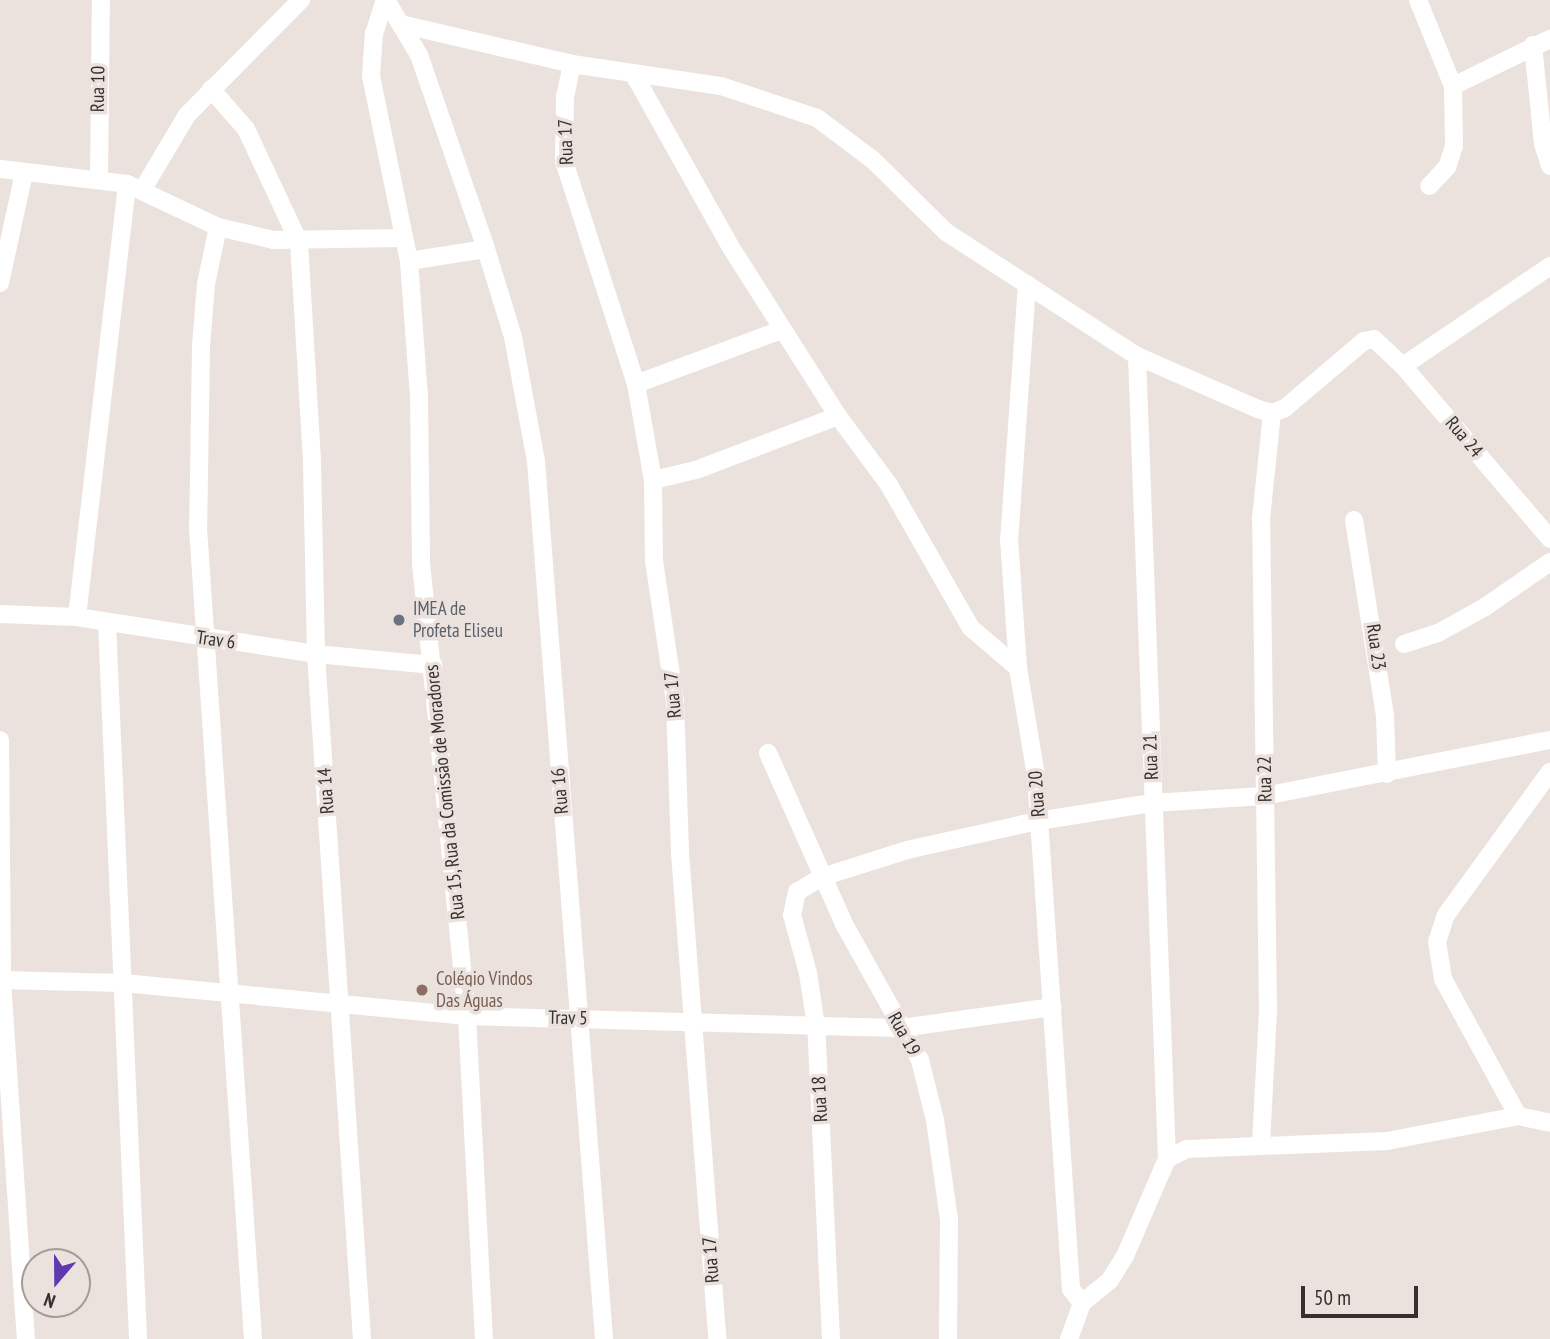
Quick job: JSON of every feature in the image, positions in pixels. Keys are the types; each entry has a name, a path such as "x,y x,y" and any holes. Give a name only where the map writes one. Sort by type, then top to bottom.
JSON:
{"street":[{"name":"Rua 10","path":"99,178 101,0"},
{"path":"77,617 135,187 211,89 302,0"},
{"name":"Rua 16","path":"386,0 405,25 434,92 486,249 513,337 536,461 604,1339"},
{"name":"Rua 15, Rua da Comissão de Moradores","path":"386,0 373,33 371,76 409,261 419,397 421,563 467,1016 484,1339"},
{"path":"1418,0 1453,86 1454,146 1447,167 1429,186"},
{"path":"405,25 572,64 721,86 817,118 855,144 946,232 1137,356 1272,413"},
{"path":"1453,86 1541,42 1543,144 1550,166"},
{"name":"Rua 17","path":"572,64 565,96 564,161 636,384 653,480 654,561 675,701 680,853 695,1021 717,1339"},
{"path":"633,73 657,122 781,330 838,416 889,485 971,628 1018,668"},
{"path":"211,89 246,129 299,242"},
{"path":"0,169 99,178 135,187 218,227 299,242 404,238"},
{"path":"0,283 24,173"},
{"path":"218,227 206,284 198,416 198,527 227,993 253,1339"},
{"name":"Rua 14","path":"299,242 312,463 316,654 362,1339"},
{"path":"409,261 486,249"},
{"path":"1403,366 1550,266"},
{"name":"Rua 20","path":"1027,284 1009,539 1018,668 1032,738 1053,1007 1070,1289 1082,1303"},
{"path":"636,384 781,330"},
{"name":"Rua 24","path":"1272,413 1285,408 1364,341 1374,340 1403,366 1547,530"},
{"name":"Rua 21","path":"1137,356 1167,1158"},
{"name":"Rua 22","path":"1261,1144 1268,1010 1261,519 1272,413"},
{"path":"653,480 696,470 838,416"},
{"name":"Rua 23","path":"1354,520 1385,715 1387,774"},
{"path":"1404,644 1438,633 1485,607 1550,562"},
{"name":"Trav 6","path":"0,614 77,617 204,639 316,654 433,665"},
{"path":"107,623 138,1339"},
{"path":"0,740 1,980 26,1339"},
{"name":"Rua 18","path":"831,1339 816,1026 791,905 797,892 822,877 907,850 1038,821 1152,803 1264,796 1550,740"},
{"name":"Rua 19","path":"768,753 822,877 901,1028 926,1082 943,1168 949,1220 948,1339"},
{"path":"1518,1116 1444,979 1437,942 1446,915 1550,772"},
{"name":"Trav 5","path":"1,980 123,983 467,1016 816,1026 901,1028 1053,1007"},
{"path":"1069,1339 1082,1303 1111,1280 1125,1256 1167,1158 1186,1149 1216,1144 1387,1140 1518,1116 1550,1123"}],"place":[{"name":"IMEA de Profeta Eliseu","path":"399,620"},
{"name":"Colégio Vindos Das Águas","path":"422,990"}]}
